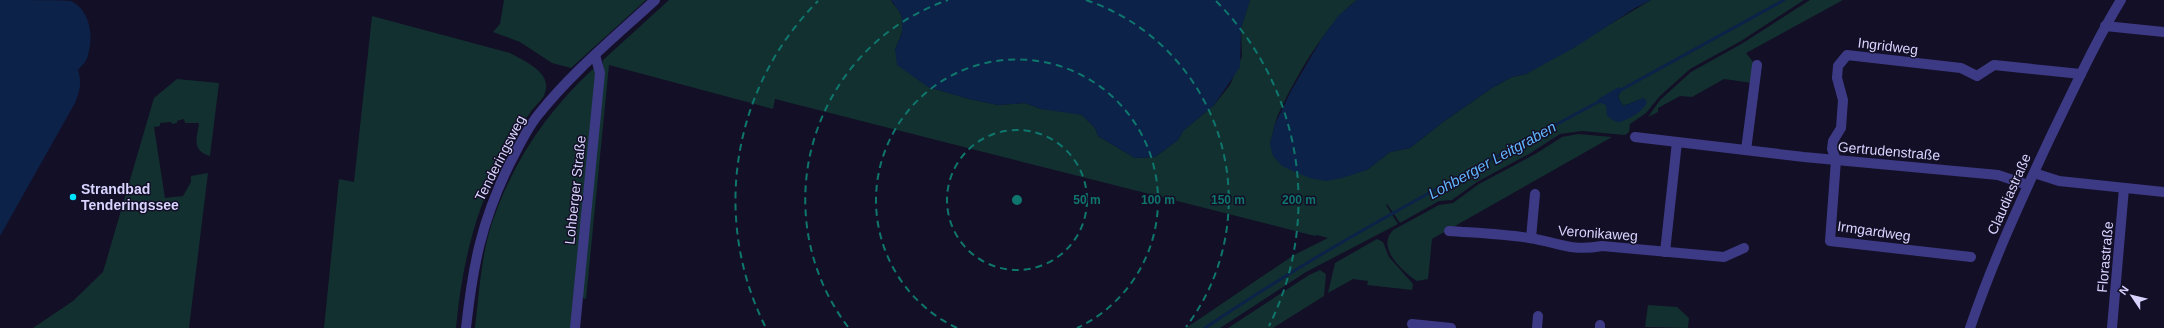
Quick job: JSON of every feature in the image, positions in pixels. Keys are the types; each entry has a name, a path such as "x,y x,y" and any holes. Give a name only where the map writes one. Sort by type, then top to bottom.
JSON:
{"street":[{"name":"Tenderingsweg","path":"466,328 472,274 487,213 519,145 537,116 566,82 655,0"},
{"name":"Claudiastraße","path":"1970,328 1984,288 2028,185 2105,26 2121,0"},
{"path":"2105,26 2164,32"},
{"name":"Lohberger Straße","path":"575,328 600,73 595,55"},
{"name":"Ingridweg","path":"1836,160 1832,149 1833,141 1841,128 1842,100 1837,78 1838,66 1847,55 1961,68 1978,76 1994,65 2008,65 2081,74"},
{"path":"1746,150 1757,65"},
{"name":"Gertrudenstraße","path":"1635,137 1836,160 1998,175 2028,185"},
{"path":"1665,252 1677,142"},
{"name":"Irmgardweg","path":"1836,160 1830,241 1971,257"},
{"path":"2034,173 2059,181 2164,192"},
{"name":"Florastraße","path":"2112,328 2124,188"},
{"path":"1531,238 1535,194"},
{"name":"Veronikaweg","path":"1449,231 1531,238 1558,246 1586,249 1602,246 1724,257 1744,248"},
{"path":"1537,328 1538,316"},
{"path":"1412,324 1451,328"}],"green space":[{"path":"504,0 646,0 571,68 552,63 520,42 493,32 500,24"},
{"path":"669,0 891,0 899,11 903,22 902,32 895,50 928,87 969,99 998,105 1025,103 1041,109 1075,112 1082,115 1095,128 1098,136 1135,158 1155,157 1178,140 1183,131 1214,105 1230,85 1242,56 1241,28 1250,0 1357,0 1345,10 1334,23 1302,69 1275,122 1270,144 1367,170 1390,152 1410,148 1443,122 1492,88 1512,77 1526,74 1651,0 1804,0 1741,41 1690,69 1660,96 1646,113 1630,124 1629,132 1625,135 1582,131 1560,134 1529,154 1477,182 1452,200 1439,201 1400,223 1387,204 1386,205 1398,224 1306,272 1220,328 1186,328 1294,255 1328,238 1317,235 1315,236 775,99 773,109 609,65 586,299 580,297 603,60","holes":["1622,89 1618,97 1623,106 1644,98 1607,116 1608,108 1604,103"]},
{"path":"1810,0 1843,0 1746,53 1754,63 1752,83 1724,79 1692,97 1680,96 1658,108 1658,112 1648,117 1660,100 1691,72 1743,43"},
{"path":"372,16 510,53 537,70 545,79 546,88 544,96 521,126 505,153 478,217 466,260 456,328 324,328 339,179 354,182"},
{"path":"593,69 597,71 573,328 475,328 485,248 500,201 521,159 546,120 576,85"},
{"path":"177,79 219,83 210,156 200,151 198,147 197,139 199,123 185,123 184,119 172,124 171,122 160,123 160,126 154,127 165,198 183,196 191,182 191,176 208,173 189,328 33,328 73,301 103,272 154,98"},
{"path":"1578,134 1612,137 1432,239 1428,279 1417,281 1398,265 1393,258 1387,244 1393,230 1439,205 1453,203 1479,184 1537,153 1562,137"},
{"path":"1377,239 1383,242 1389,257 1413,284 1412,290 1367,285 1368,281 1353,279 1328,293 1335,263"},
{"path":"1320,270 1326,274 1324,296 1273,328 1228,328 1309,275"},
{"path":"1648,305 1677,307 1689,318 1688,328 1645,327"}],"water":[{"path":"0,0 71,1 83,11 89,24 91,40 87,57 78,70 80,87 75,103 0,236"},
{"path":"891,0 1250,0 1241,28 1240,67 1214,105 1183,131 1178,140 1155,157 1135,158 1098,136 1095,128 1082,115 1041,109 1025,103 998,105 969,99 928,87 897,65 895,50 902,33 902,22 901,14"},
{"path":"1357,0 1651,0 1635,8 1574,48 1526,74 1512,77 1492,88 1443,122 1410,148 1390,152 1367,170 1342,178 1326,181 1309,178 1282,166 1273,156 1270,144 1275,124 1291,91 1322,38 1339,15"},
{"path":"1619,87 1622,89 1618,97 1623,106 1644,98 1647,102 1646,105 1635,115 1626,120 1617,122 1607,116 1606,105 1598,102 1598,99"}],"waterway":[{"name":"Lohberger Leitgraben","path":"1619,91 1784,0"},
{"name":"Lohberger Leitgraben","path":"1205,328 1252,297 1350,238 1449,182 1600,101"}],"place":[{"name":"Strandbad Tenderingssee","path":"73,197"}]}
